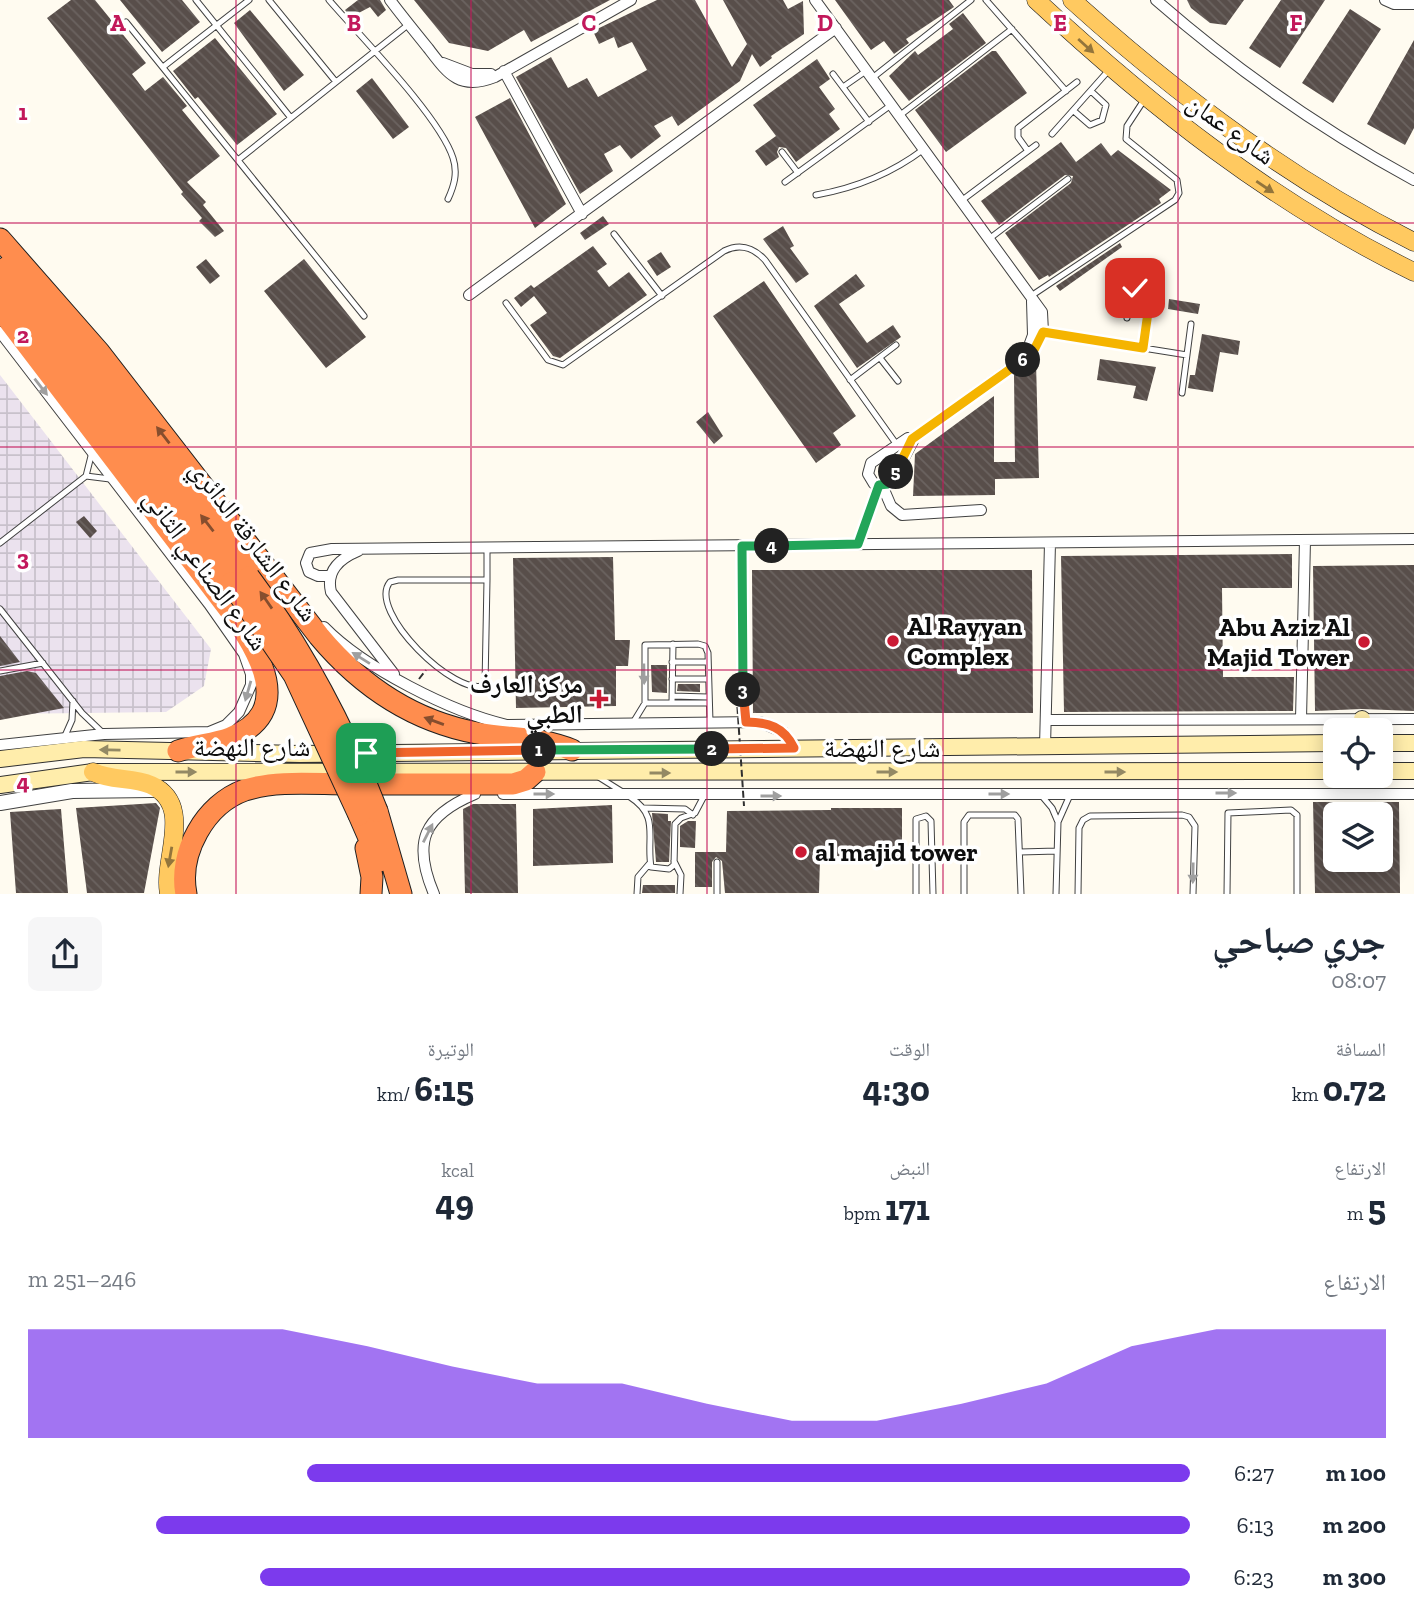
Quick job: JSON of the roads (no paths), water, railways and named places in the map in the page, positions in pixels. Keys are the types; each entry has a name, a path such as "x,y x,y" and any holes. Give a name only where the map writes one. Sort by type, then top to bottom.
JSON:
{"highway":[{"path":"0,239 99,352 337,658 368,684 402,707 458,729 534,739 572,750"},
{"name":"شارع الشارقة الدائري","path":"0,258 240,580 368,813 401,894"},
{"name":"شارع الشارقة الدائري","path":"0,285 240,580"},
{"path":"0,309 231,612 263,664 267,691 265,704 251,726 230,738 178,751"},
{"path":"186,894 184,869 198,832 210,815 225,801 244,791 262,786 520,783 535,772"},
{"path":"368,813 371,894"},
{"name":"شارع الشارقة الدائري","path":"368,813 387,894"}],"main road":[{"name":"شارع عمان","path":"1036,0 1146,98 1273,192 1414,272"},
{"name":"شارع عمان","path":"1072,0 1167,82 1235,133 1336,199 1414,242"},
{"path":"1088,0 1157,59 1245,126 1414,235"},
{"path":"18,743 41,752"},
{"name":"شارع النهضة","path":"0,759 83,749 300,754 1323,743"},
{"path":"1393,743 1414,743"},
{"name":"شارع النهضة","path":"0,785 93,772 1323,771"},
{"path":"1393,771 1414,771"},
{"path":"93,772 106,778 143,782 159,790 167,799 175,817 167,869 169,894"}],"street":[{"path":"390,0 433,55 451,68 472,74 504,71 631,0"},
{"path":"815,0 1042,312 1043,332 1033,352 912,439 883,485"},
{"name":"شارع عمان","path":"1156,0 1205,41 1285,100 1414,180"},
{"path":"1385,0 1394,4 1414,4"},
{"path":"469,295 836,28"},
{"path":"504,71 582,214"},
{"path":"1023,359 1033,335 1031,296"},
{"name":"شارع الصناعي الثاني","path":"0,332 232,635 249,664 251,674 244,703 233,719 218,729 199,733 104,734 0,746"},
{"path":"912,439 908,438 897,445 869,467 869,478 883,485 894,510 902,515 981,510"},
{"path":"330,576 309,572 306,563 310,554 322,549 1414,539"},
{"path":"1301,719 1305,540"},
{"path":"1045,747 1050,543"},
{"path":"364,549 341,561 330,576 335,601 397,678"},
{"path":"275,579 291,589 342,644 397,678 471,715 507,725 746,722 776,727 789,738 794,748"},
{"path":"1393,721 1414,719"},
{"path":"1046,720 1323,721"},
{"path":"381,784 400,793 475,794 1414,794"},
{"path":"0,803 72,791 159,790"},
{"path":"434,894 422,864 425,837 446,808 475,794"}],"lane":[{"path":"196,0 291,118"},
{"path":"163,67 249,0"},
{"path":"269,0 336,82"},
{"path":"329,0 427,115 453,156 454,186 448,200"},
{"path":"843,87 868,75 971,0"},
{"path":"986,0 1066,91"},
{"path":"127,22 364,316"},
{"path":"238,160 409,24"},
{"path":"899,116 1012,29"},
{"path":"1052,134 1111,68"},
{"path":"833,74 869,122"},
{"path":"1028,151 1018,137 1018,128 1077,82"},
{"path":"1074,112 1090,125 1102,120 1106,106 1092,92"},
{"path":"1031,296 1175,200 1179,193 1177,180 1132,146 1125,135 1127,126 1146,98"},
{"path":"786,182 891,106"},
{"path":"961,201 1036,145"},
{"path":"816,195 873,180 924,149"},
{"path":"782,152 798,173"},
{"path":"989,239 1069,179"},
{"path":"614,234 662,296"},
{"path":"506,303 548,360 559,366 571,362 724,251 735,247 752,249 765,260 897,445"},
{"path":"1127,318 1131,291 1138,288 1146,290 1150,298 1143,348"},
{"path":"1182,394 1191,324"},
{"path":"1043,332 1187,355"},
{"path":"850,380 896,345"},
{"path":"880,358 898,381"},
{"path":"0,542 86,476 92,452"},
{"path":"86,476 113,480"},
{"path":"742,546 746,722"},
{"path":"487,548 488,682 482,687 474,687 431,663 405,635 387,608 388,585 394,581 487,580"},
{"path":"0,609 73,701 104,734"},
{"path":"633,722 645,703 644,647 648,644 705,646 710,722"},
{"path":"672,699 673,644"},
{"path":"672,662 708,663"},
{"path":"0,671 43,663"},
{"path":"672,679 708,679"},
{"path":"645,703 672,699 708,700"},
{"path":"64,738 72,720 73,701"},
{"path":"591,773 644,808 650,821 650,863 654,869 669,869 674,861"},
{"path":"1041,794 1052,808 1058,822"},
{"path":"1056,894 1058,822 1070,794"},
{"path":"680,894 681,875 674,861 675,824 681,818 693,815 699,810 704,796"},
{"path":"644,808 685,808 693,815"},
{"path":"1227,894 1228,813 1291,810 1297,815 1297,894"},
{"path":"1078,894 1079,828 1083,820 1090,816 1182,815 1189,817 1195,826 1193,894"},
{"path":"916,894 916,819 926,816 931,821 933,894"},
{"path":"964,894 964,822 967,816 1017,817 1021,894"},
{"path":"1020,852 1057,851"},
{"path":"717,862 717,894"},
{"path":"637,894 638,877 650,863"}],"place":[{"name":"Al Rayyan Complex","path":"893,641"},
{"name":"Abu Aziz Al Majid Tower","path":"1364,642"},
{"name":"مركز العارف الطبي","path":"599,699"},
{"name":"al majid tower","path":"801,852"}]}
